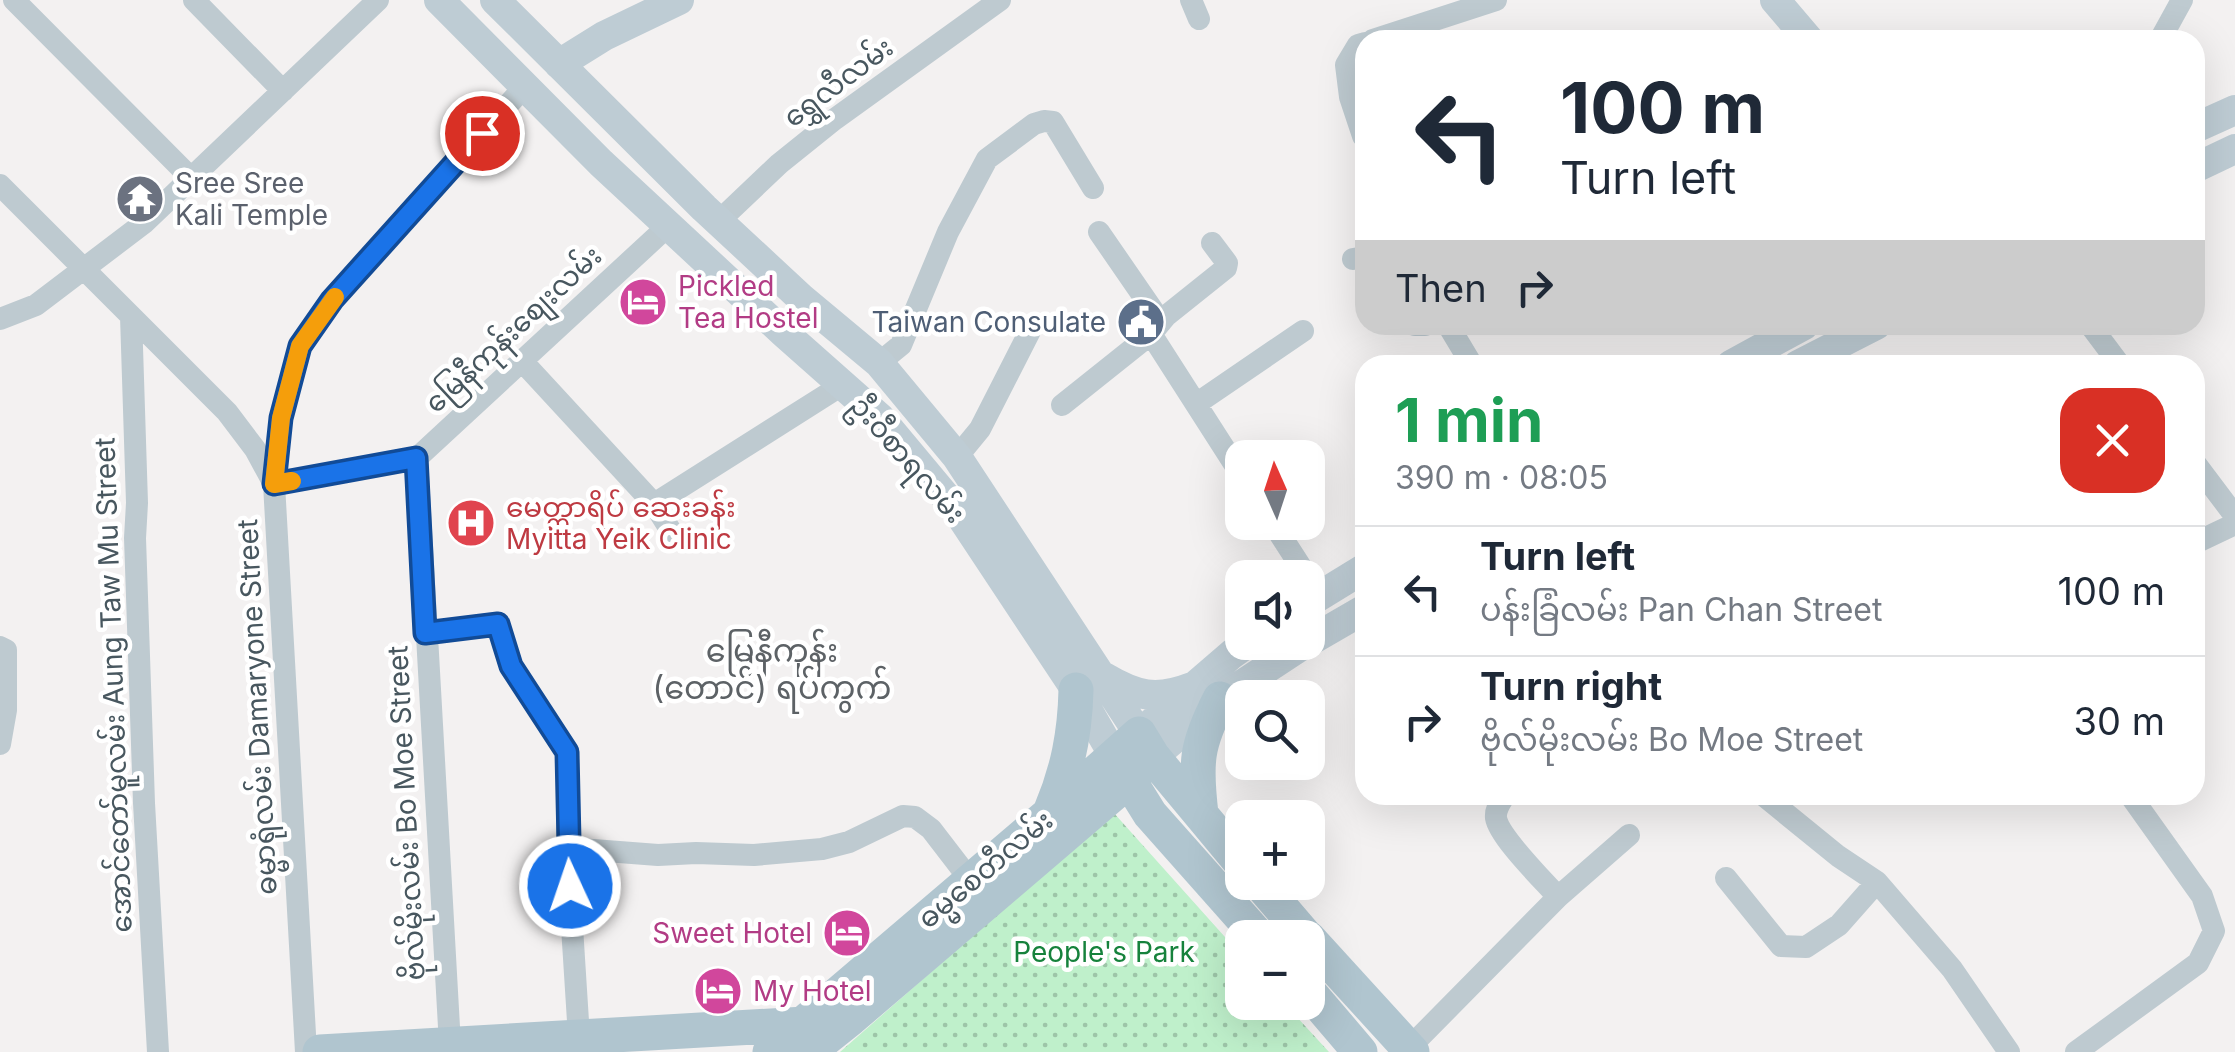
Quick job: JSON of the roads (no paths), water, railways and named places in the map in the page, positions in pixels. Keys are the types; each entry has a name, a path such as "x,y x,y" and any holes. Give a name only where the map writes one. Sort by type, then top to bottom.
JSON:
{"main road":[{"name":"ဦးဝီစာရလမ်း","path":"438,0 673,231 880,418 956,509 1088,682"},
{"name":"ဦးဝီစာရလမ်း","path":"495,0 712,215 879,363 957,457 1134,757 1150,814 1244,920"},
{"path":"520,80 551,57 679,0"},
{"path":"1775,0 1800,30"},
{"path":"575,136 605,110"},
{"path":"2205,124 2235,110"},
{"path":"2205,163 2235,149"},
{"path":"673,231 712,215"},
{"path":"1749,355 1786,335"},
{"path":"1818,355 1856,335"},
{"path":"1325,592 1355,574"},
{"path":"1325,632 1355,615"},
{"path":"1201,814 1197,782 1200,742 1210,691 1228,660"},
{"path":"1134,757 1210,691 1271,660"},
{"path":"1048,816 1061,787 1088,682 1153,695 1210,691"},
{"name":"ဦးဝီစာရလမ်း","path":"1134,757 1201,814 1225,843"},
{"name":"ဓမ္မစေတီလမ်း","path":"805,1044 971,881 1048,816 1134,757"},
{"name":"ဓမ္မစေတီလမ်း","path":"770,1052 805,1044 1086,816 1134,757"},
{"path":"1086,816 1116,808 1150,814"},
{"path":"1274,900 1291,920"},
{"path":"1325,957 1411,1050"},
{"path":"1325,1010 1360,1052"},
{"path":"320,1052 579,1037 637,1043 805,1044"}],"street":[{"path":"14,0 191,178"},
{"path":"194,0 283,90"},
{"path":"0,320 36,305 144,223 378,0"},
{"name":"ရွှေလီလမ်း","path":"712,215 834,119 1000,0"},
{"path":"1404,30 1496,0"},
{"path":"2166,30 2182,0"},
{"path":"1355,50 1346,65 1355,112"},
{"name":"ဓမ္မာရုံလမ်း Damaryone Street","path":"306,1052 274,484 281,418 300,346 332,300 520,80"},
{"path":"879,363 901,346 948,232 987,160 1034,124 1053,122 1094,188"},
{"path":"0,185 226,412 274,484 416,458"},
{"name":"မြေနီကုန်းစျေးလမ်း","path":"416,458 673,231"},
{"path":"1099,232 1225,449"},
{"path":"1062,405 1226,268 1225,258 1212,242"},
{"name":"အောင်တော်မူလမ်း Aung Taw Mu Street","path":"131,316 144,784 158,1052"},
{"path":"957,457 980,430 1030,331"},
{"path":"1196,404 1302,331"},
{"path":"522,361 654,504 671,531"},
{"path":"654,504 842,385"},
{"name":"ဗိုလ်မိုးလမ်း Bo Moe Street","path":"416,458 450,1045"},
{"path":"2205,477 2235,516"},
{"path":"2205,538 2235,524"},
{"path":"425,633 498,624 511,666 567,752 567,848 579,1037"},
{"path":"0,647 6,650 6,710 0,744"},
{"path":"1498,805 1496,821 1505,837 1558,897"},
{"path":"1776,805 1877,882 1952,969 2010,1052"},
{"path":"2076,1052 2198,964 2214,931 2202,896 2137,805"},
{"path":"567,848 658,855 822,850 849,842 903,816 915,816 931,829 971,881"},
{"path":"1411,1050 1558,897 1629,834"},
{"path":"1726,878 1782,946 1806,947 1840,925 1877,882"}],"place":[{"name":"Sree Sree Kali Temple","path":"140,199"},
{"name":"Pickled Tea Hostel","path":"643,302"},
{"name":"Taiwan Consulate","path":"1141,322"},
{"name":"မေတ္တာရိပ် ဆေးခန်း Myitta Yeik Clinic","path":"471,523"},
{"name":"Sweet Hotel","path":"847,933"},
{"name":"My Hotel","path":"718,991"}],"district":[{"name":"မြေနီကုန်း (တောင်) ရပ်ကွက်","path":"772,668"}],"park label":[{"name":"People's Park","path":"1104,952"}]}
